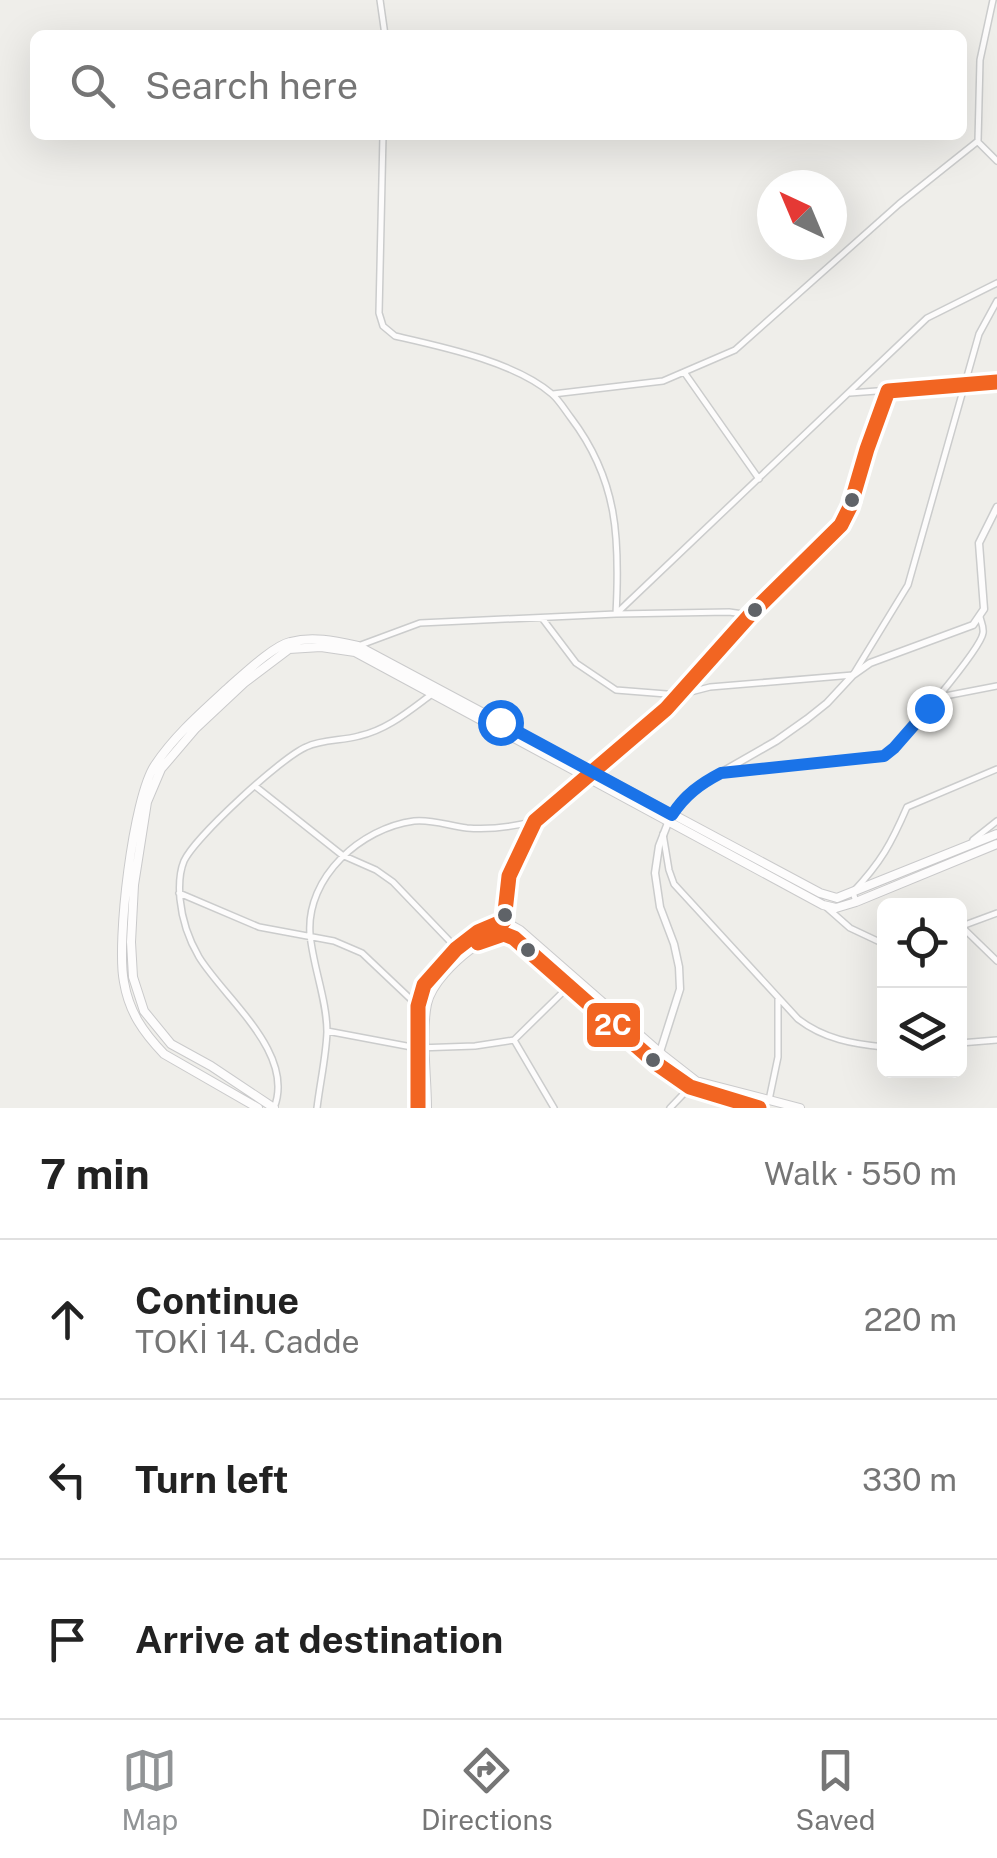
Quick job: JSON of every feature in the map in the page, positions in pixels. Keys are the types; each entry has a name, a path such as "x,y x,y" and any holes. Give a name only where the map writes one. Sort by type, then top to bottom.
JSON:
{"main road":[{"path":"258,1108 164,1054 134,1018 122,978 122,948 142,793 154,766 192,722 238,678 285,642 322,639 358,646 588,775"},
{"path":"274,1108 171,1044 144,1010 133,977 130,884 147,802 160,769 232,694 289,649 321,647 355,652 823,905 836,908 997,834"},
{"path":"670,819 837,898 854,897 997,844"},
{"path":"428,1108 418,1006 424,986 478,932 504,921 520,930 693,1084 800,1108"},
{"path":"418,1108 421,1049 432,990 460,952 504,934 514,938 657,1064 693,1084 759,1108"}],"street":[{"path":"380,0 384,30"},
{"path":"993,0 980,60 978,141 997,161"},
{"path":"383,140 379,313 383,326 396,336 496,364 553,394 584,436 608,483 616,523 616,614"},
{"path":"553,394 663,381 735,350 899,204 978,141"},
{"path":"616,614 928,318 997,282"},
{"path":"660,1052 680,989 674,944 657,890 663,834 684,797 807,719 853,675 908,585 979,334 997,300"},
{"path":"684,372 759,479"},
{"path":"849,393 997,382"},
{"path":"504,934 509,876 535,821 679,696 750,615 841,524 888,391"},
{"path":"542,618 576,663 616,690 679,696 710,687 853,675 870,664 973,624 980,617 984,610 979,543 997,507"},
{"path":"358,646 420,623 616,614 750,615"},
{"path":"721,773 884,756 976,648 983,632 980,617"},
{"path":"937,697 997,686"},
{"path":"274,1108 280,1096 272,1058 248,1019 201,960 181,911 179,893 184,861 198,841 290,757 308,746 379,730 432,694"},
{"path":"854,897 895,836 907,807 997,769"},
{"path":"256,786 342,855 393,882 460,952"},
{"path":"317,1108 327,1031 310,921 320,888 342,855 386,828 415,821 498,829 535,821"},
{"path":"968,846 997,821"},
{"path":"663,834 674,884 778,996 812,1029 854,1044 877,1046"},
{"path":"179,893 259,928 310,936 362,953 418,1006"},
{"path":"823,905 850,928 877,941"},
{"path":"967,924 997,913"},
{"path":"967,933 997,961"},
{"path":"327,1031 421,1049 514,1040 569,986"},
{"path":"769,1100 778,1057 778,996"},
{"path":"514,1040 554,1108"},
{"path":"967,1042 997,1040"},
{"path":"670,1108 693,1084"}],"transit line":[{"name":"2C","path":"418,1108 418,1006 424,985 456,949 478,932 504,921 509,876 535,821 666,709 750,615 841,525 888,391 997,382"},
{"name":"2C","path":"478,943 504,934 514,938 657,1064 690,1087 759,1108"}],"route":[{"path":"500,722 672,815 684,797 721,773 884,756 929,708"}]}
